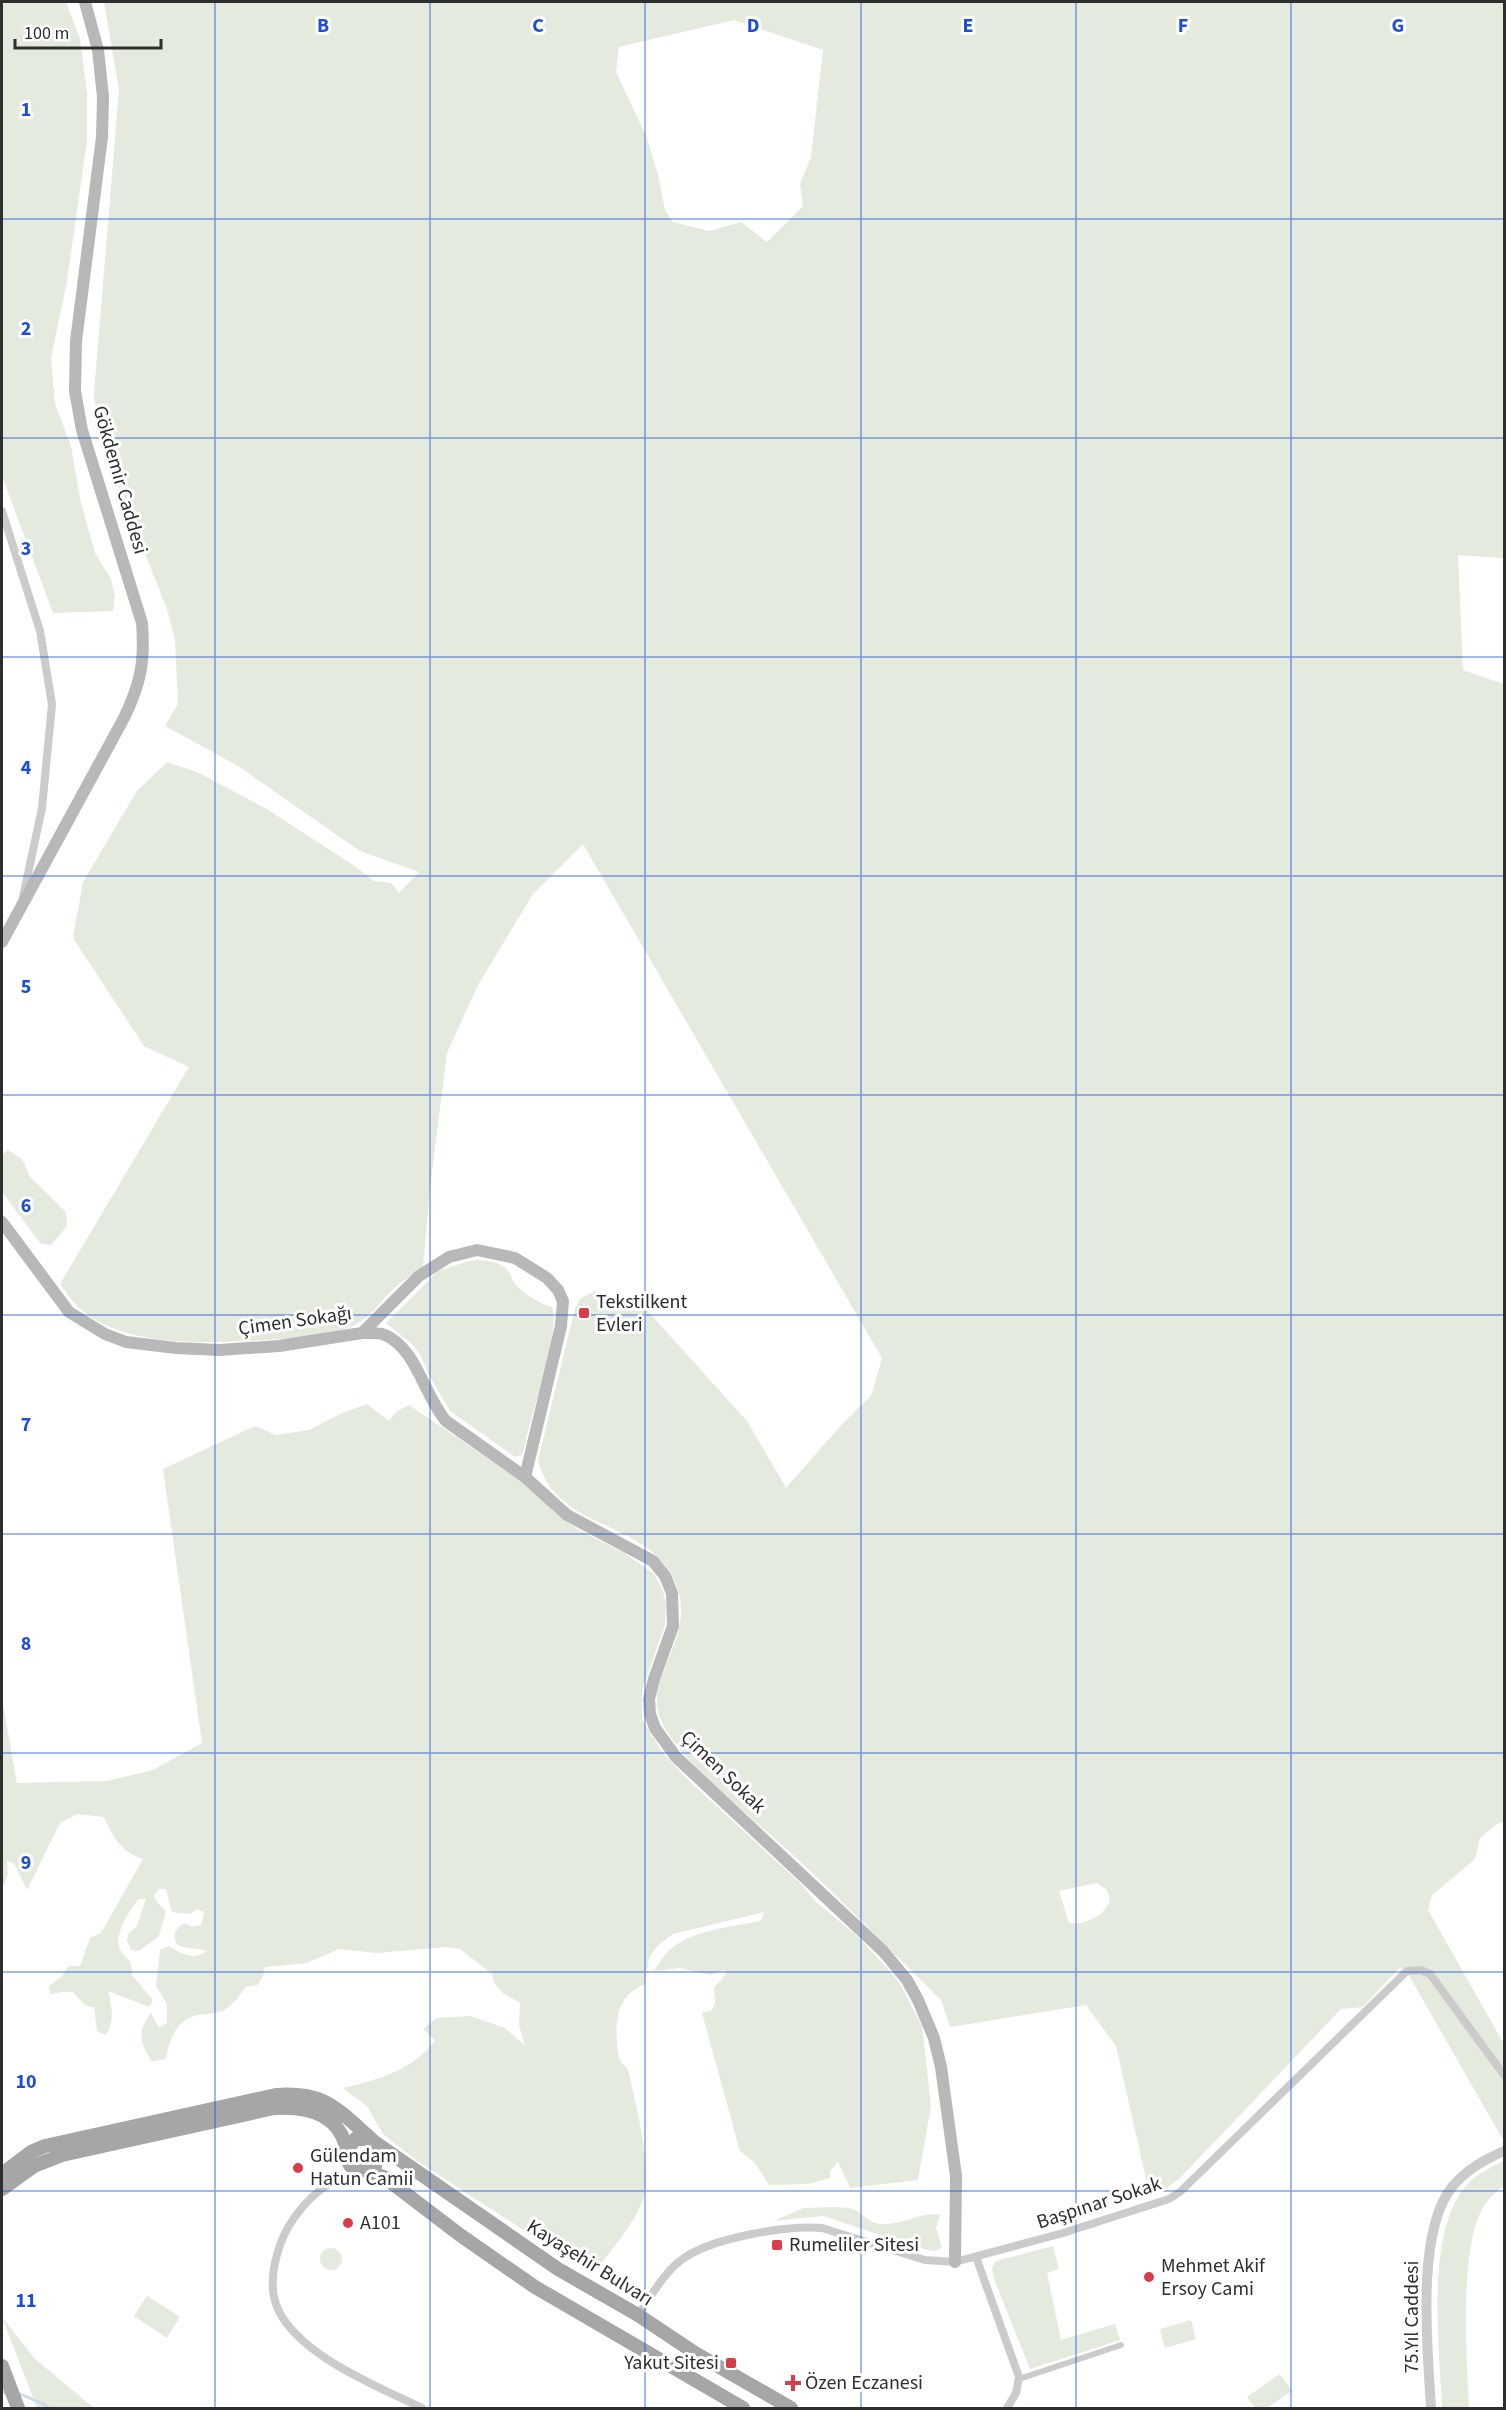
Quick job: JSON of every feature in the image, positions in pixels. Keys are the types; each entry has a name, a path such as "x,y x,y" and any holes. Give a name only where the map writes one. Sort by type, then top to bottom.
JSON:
{"main road":[{"name":"Gökdemir Caddesi","path":"2,942 132,702 142,673 144,650 142,623 82,430 75,391 76,341 102,137 103,97 98,50 85,2"},
{"name":"Çimen Sokağı","path":"2,1222 69,1312 105,1334 126,1342 176,1348 219,1350 279,1346 362,1333 419,1276 449,1257 477,1250 515,1258 547,1278 558,1290 563,1301 561,1326 525,1477"},
{"name":"Çimen Sokak","path":"362,1333 383,1334 395,1340 413,1360 427,1393 446,1421 525,1477 567,1515 653,1561 665,1576 672,1593 673,1626 649,1700 650,1714 655,1728 676,1757 870,1937 907,1980 934,2038 949,2124 957,2198 955,2262"},
{"name":"Kayaşehir Bulvarı","path":"2,2185 31,2152 45,2146 276,2095 308,2096 335,2106 374,2142 558,2269 638,2315 695,2354 790,2409"},
{"path":"2,2185 34,2166 62,2155 274,2108 308,2109 333,2123 344,2140 350,2166 384,2177 460,2235 535,2287 743,2409"},
{"path":"346,2152 355,2139 365,2138 374,2142 379,2151 378,2162 365,2171"},
{"path":"2,2366 18,2409"}],"street":[{"name":"Gökdemir Caddesi","path":"2,511 40,631 52,704 42,808 21,904"},
{"name":"Başpınar Sokak","path":"638,2315 663,2278 680,2261 697,2250 737,2238 807,2227 822,2228 925,2260 955,2262 1151,2207 1180,2192 1407,1971 1421,1970 1430,1974 1504,2075"},
{"name":"75.Yıl Caddesi","path":"1431,2409 1426,2286 1437,2219 1447,2194 1468,2171 1480,2162 1504,2151"},
{"path":"335,2181 343,2166 346,2152"},
{"path":"365,2171 335,2181 320,2191 295,2216 282,2240 273,2266 273,2294 278,2309 288,2323 317,2352 339,2367 422,2409"},
{"path":"976,2257 1019,2379 1016,2393 1007,2409"},
{"path":"1019,2379 1121,2345"}],"shaded area":[{"path":"2,2 66,2 80,39 87,93 87,141 67,281 51,358 55,404 71,446 81,503 95,553 111,579 115,596 113,611 53,613 2,476"},
{"path":"104,2 1504,2 1504,558 1458,555 1463,670 1504,684 1504,1821 1480,1838 1475,1859 1432,1895 1428,1910 1504,2044 1504,2137 1502,2138 1407,1972 1399,1968 1363,2007 1341,2009 1179,2179 1150,2196 1116,2046 1086,2005 950,2027 941,2000 811,1872 700,1772 670,1735 660,1718 657,1701 659,1685 678,1632 681,1613 679,1592 669,1571 655,1554 637,1541 579,1512 562,1500 548,1483 538,1461 575,1308 581,1298 595,1291 643,1306 747,1421 786,1488 844,1422 871,1396 882,1358 583,844 533,894 478,985 447,1053 430,1187 423,1266 391,1291 368,1316 341,1331 309,1337 218,1342 166,1340 117,1330 96,1320 77,1306 60,1284 189,1067 144,1046 73,938 83,882 137,791 167,762 197,772 265,808 374,881 391,883 399,893 419,872 360,851 238,766 165,726 178,704 175,639 167,609 108,461 97,426 94,393 119,90","holes":["734,20 823,50 811,157 800,184 803,206 767,242 741,222 709,231 673,222 665,210 647,138 616,72 619,47","1096,1883 1105,1889 1109,1896 1109,1903 1104,1910 1088,1921 1069,1923 1059,1891"]},
{"path":"8,1150 22,1159 30,1177 66,1212 67,1226 51,1245 41,1244 2,1192 2,1155"},
{"path":"469,1261 485,1261 501,1265 510,1273 519,1289 552,1307 554,1320 548,1356 524,1450 521,1455 515,1457 450,1411 420,1354 413,1345 386,1323 438,1271"},
{"path":"367,1404 389,1421 397,1411 409,1405 529,1486 556,1514 577,1529 624,1553 654,1574 663,1591 666,1605 665,1625 642,1690 642,1719 662,1752 685,1777 802,1885 815,1901 857,1936 900,1984 922,2026 931,2106 918,2180 850,2188 838,2162 830,2171 830,2178 808,2184 769,2185 755,2163 740,2151 702,2013 712,2010 715,2003 714,1988 726,1974 725,1970 710,1975 680,1968 654,1971 665,1955 685,1940 710,1931 761,1921 764,1912 673,1934 658,1945 649,1958 645,1984 629,1994 620,2008 617,2025 618,2052 621,2061 628,2069 639,2117 645,2155 645,2189 642,2202 633,2220 593,2275 417,2161 383,2134 367,2106 343,2088 394,2072 417,2059 435,2040 423,2029 437,2018 470,2016 505,2028 525,2046 519,2025 520,2003 503,1993 494,1983 492,1974 460,1949 446,1947 377,1953 339,1949 307,1963 265,1967 258,1985 245,1987 226,2009 217,2013 193,2016 179,2025 168,2048 166,2059 152,2061 144,2048 141,2037 143,2026 151,2013 159,2028 167,2023 167,2004 156,1986 160,1950 169,1946 192,1956 207,1951 180,1946 176,1944 175,1937 177,1929 185,1923 192,1927 201,1925 204,1912 197,1909 190,1914 172,1912 166,1889 159,1889 154,1895 156,1901 166,1911 159,1936 139,1951 131,1950 127,1941 128,1934 137,1926 146,1899 139,1899 124,1922 118,1941 121,1951 131,1962 132,1975 153,2000 149,2007 108,1991 112,2013 106,2035 97,2031 94,2007 86,2006 73,1992 50,1994 49,1986 61,1977 69,1966 80,1966 90,1938 101,1933 143,1859 123,1848 104,1817 77,1814 60,1823 27,1890 14,1863 7,1861 8,1874 2,1885 2,1699 17,1783 107,1781 153,1770 202,1743 163,1469 255,1426 276,1435 309,1430 340,1414"},
{"path":"1504,2161 1504,2185 1485,2204 1476,2223 1471,2246 1466,2303 1469,2408 1442,2408 1438,2288 1440,2255 1446,2225 1457,2200 1472,2180"},
{"path":"803,2208 853,2209 880,2224 896,2223 926,2215 940,2215 936,2227 942,2248 934,2251 916,2247 823,2216 774,2221"},
{"path":"1053,2246 1059,2269 1047,2273 1061,2340 1115,2324 1120,2340 1030,2369 994,2279 992,2268 996,2261"},
{"path":"331,2248 339,2251 342,2259 339,2267 331,2270 323,2267 320,2259 323,2251"},
{"path":"147,2296 180,2317 167,2338 134,2316"},
{"path":"2,2317 34,2358 94,2408 37,2408"},
{"path":"1191,2320 1196,2339 1165,2348 1160,2329"},
{"path":"1280,2374 1292,2391 1267,2408 1255,2408 1247,2397"}],"waterway":[{"path":"2,2392 9,2393"},
{"path":"18,2393 48,2408"}],"place":[{"name":"Tekstilkent Evleri","path":"584,1313"},
{"name":"Gülendam Hatun Camii","path":"298,2168"},
{"name":"A101","path":"348,2223"},
{"name":"Rumeliler Sitesi","path":"777,2245"},
{"name":"Mehmet Akif Ersoy Cami","path":"1149,2277"},
{"name":"Yakut Sitesi","path":"731,2363"},
{"name":"Özen Eczanesi","path":"793,2383"}]}
